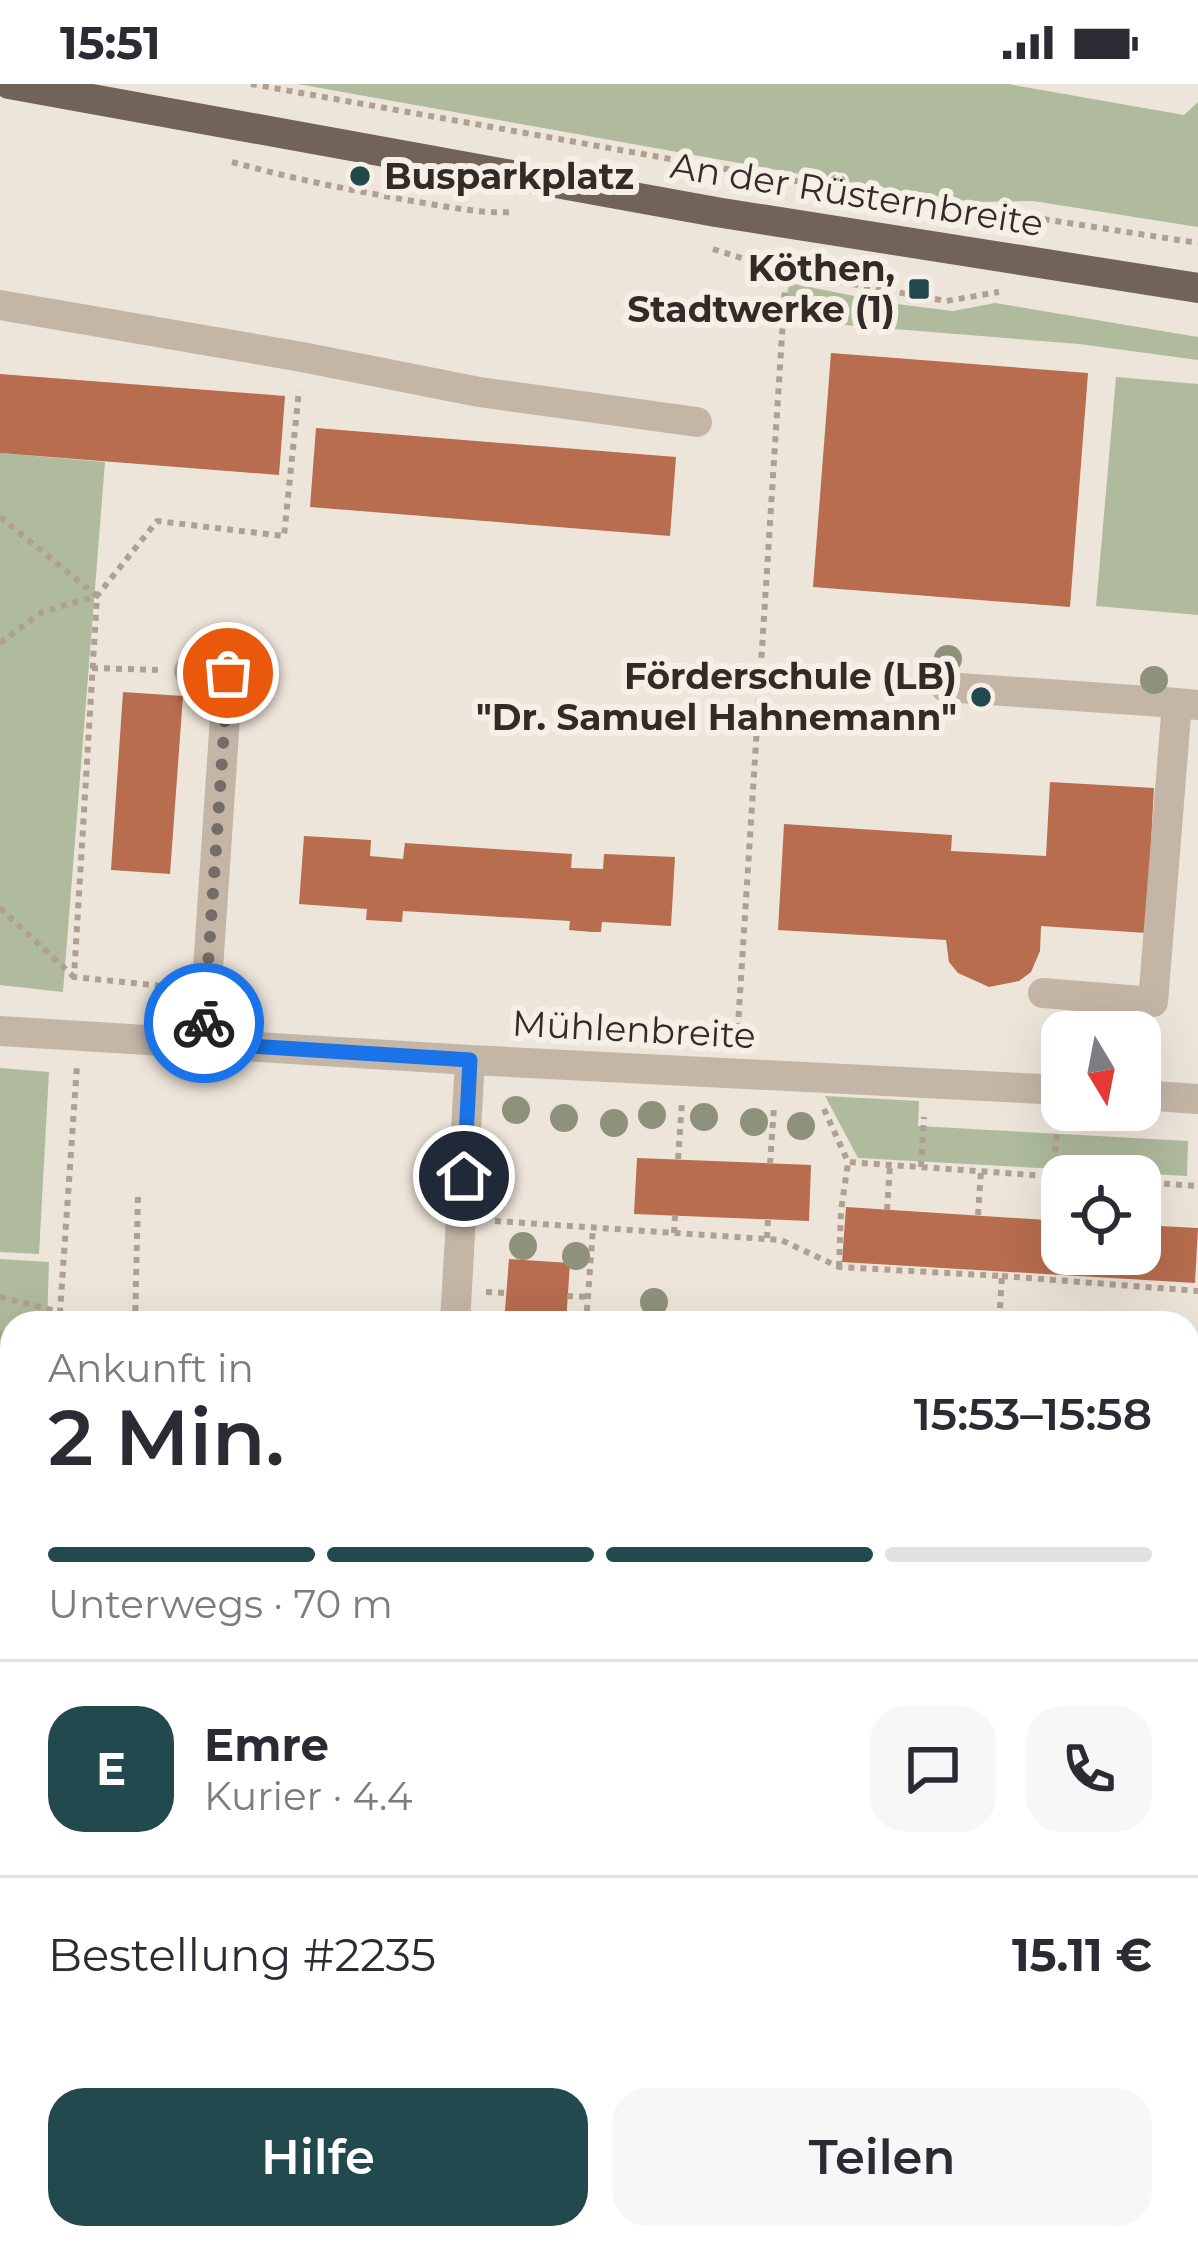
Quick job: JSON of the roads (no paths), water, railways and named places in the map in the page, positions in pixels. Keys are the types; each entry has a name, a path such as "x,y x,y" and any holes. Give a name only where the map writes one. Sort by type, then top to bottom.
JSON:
{"main road":[{"name":"An der Rüsternbreite","path":"9,84 716,212 1198,288"}],"street":[{"path":"0,305 478,392 697,422"},
{"path":"189,671 228,673 204,1031"},
{"path":"945,687 1187,704 1153,1002 1043,993"},
{"name":"Mühlenbreite","path":"0,1031 204,1031 470,1060 1041,1089"},
{"path":"456,1311 470,1060"},
{"path":"1161,1096 1198,1099"}],"place":[{"name":"Busparkplatz","path":"360,176"},
{"name":"Köthen, Stadtwerke (1)","path":"919,289"},
{"name":"Förderschule (LB) \"Dr. Samuel Hahnemann\"","path":"981,697"}]}
